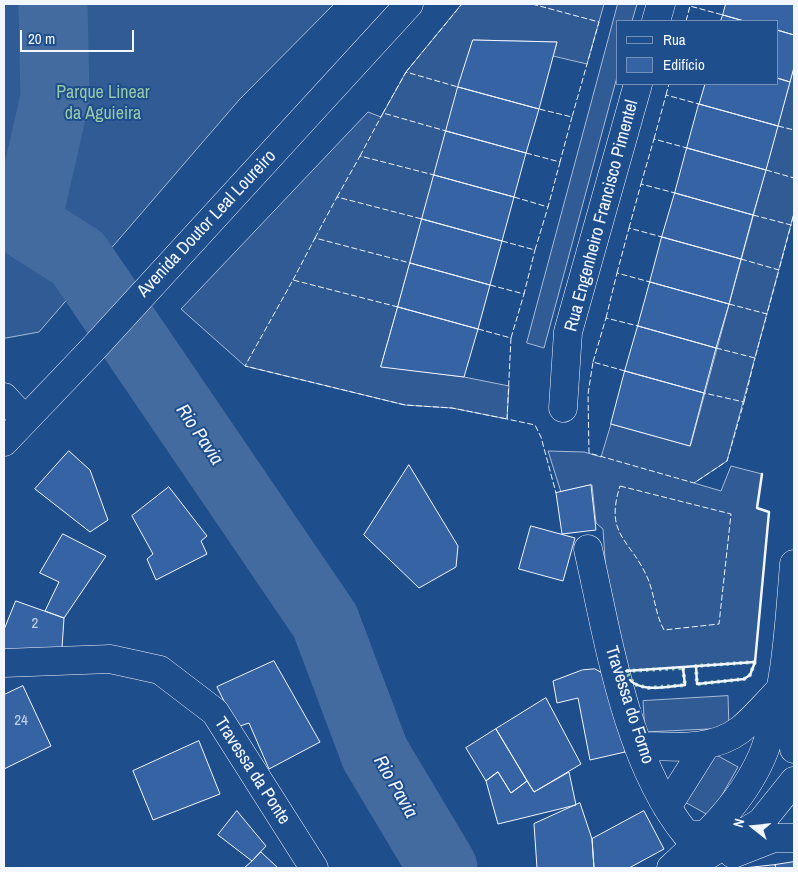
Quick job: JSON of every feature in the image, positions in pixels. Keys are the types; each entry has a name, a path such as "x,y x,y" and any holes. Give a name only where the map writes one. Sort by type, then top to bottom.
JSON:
{"street":[{"name":"Avenida Doutor Leal Loureiro","path":"4,442 92,350 409,4"},
{"path":"656,20 661,4"},
{"name":"Rua Engenheiro Francisco Pimentel","path":"563,408 568,332 638,85"},
{"path":"4,397 25,420"},
{"name":"Travessa do Forno","path":"588,549 617,680 638,746 667,807 686,834 706,835"},
{"path":"671,868 729,810 764,750 778,691 787,641 794,564"},
{"path":"787,641 794,749"},
{"name":"Travessa da Ponte","path":"4,663 110,660 160,670 215,712 314,868"},
{"path":"638,746 706,745 724,740 740,730 778,691"},
{"path":"667,807 706,745"},
{"path":"687,868 761,822 794,781"},
{"path":"703,868 751,846 774,838 794,838"}],"shaded area":[{"name":"Parque Linear da Aguieira","path":"4,4 334,4 239,100 39,332 6,338 4,338"},
{"path":"462,4 604,4 587,64 553,56 557,42 473,40 381,366 464,377 509,386 507,419 452,408 405,405 245,366 181,309 368,112 381,117 406,72"},
{"path":"618,4 637,4 632,20 616,20 616,81 544,348 527,343"},
{"path":"794,67 794,213 727,461 694,483 721,491 731,466 762,474 757,508 769,512 755,662 626,671 606,573 603,529 596,523 592,485 561,492 548,451 584,452 601,457 611,424 690,446"},
{"path":"728,696 729,728 645,732 643,701"},
{"path":"711,752 738,767 710,816 683,801"}],"building":[{"path":"726,4 794,4 794,35 778,30 778,20 740,20 723,15"},
{"path":"723,15 740,20 721,20"},
{"path":"778,30 794,35 794,67 790,82 778,78"},
{"path":"473,40 557,42 539,109 458,87"},
{"path":"778,78 790,82 778,126 699,104 705,85 778,85"},
{"path":"458,87 539,109 526,153 446,131"},
{"path":"699,104 778,126 766,170 687,148"},
{"path":"446,131 526,153 514,197 434,175"},
{"path":"687,148 766,170 753,215 675,193"},
{"path":"434,175 514,197 502,241 422,219"},
{"path":"675,193 753,215 741,259 662,237"},
{"path":"422,219 502,241 490,285 410,263"},
{"path":"662,237 741,259 729,304 650,282"},
{"path":"410,263 490,285 478,329 398,307"},
{"path":"650,282 729,304 716,348 638,326"},
{"path":"398,307 478,329 464,377 381,367"},
{"path":"638,326 716,348 704,393 625,371"},
{"path":"625,371 704,393 690,446 611,424"},
{"path":"69,451 90,470 108,520 90,532 35,489"},
{"path":"409,465 458,546 456,567 419,588 364,535"},
{"path":"591,485 596,530 562,534 556,493"},
{"path":"169,487 207,536 201,541 207,554 156,580 147,559 153,554 132,516"},
{"path":"531,526 575,538 563,581 519,569"},
{"path":"63,534 106,556 64,618 45,611 59,582 40,573"},
{"path":"16,601 64,618 62,648 4,652 4,630"},
{"path":"274,661 320,742 269,769 249,723 237,727 217,687"},
{"path":"595,669 606,675 612,686 625,752 590,760 578,698 557,703 553,681 582,670"},
{"path":"23,686 51,746 4,769 4,695"},
{"path":"546,698 581,764 534,792 496,729"},
{"path":"496,729 527,781 511,793 498,772 486,781 466,748"},
{"path":"199,741 220,794 153,820 133,771"},
{"path":"498,772 511,793 527,781 534,792 569,772 576,805 498,824 486,781"},
{"path":"580,803 592,839 594,868 537,868 534,824"},
{"path":"237,811 266,846 252,861 218,835"},
{"path":"644,811 664,849 629,868 594,868 592,839"},
{"path":"261,852 278,868 244,868 252,861"},
{"path":"794,862 794,868 776,868 775,865"},
{"path":"775,865 776,868 744,868"}],"waterway":[{"name":"Rio Pavia","path":"53,4 55,98 26,225 78,258 325,621 375,754 443,868"}],"hedge":[{"path":"755,662 750,675 744,679 697,684 696,666 755,662"},
{"path":"683,668 685,685 648,688 634,684 626,671 683,668"}],"fence":[{"path":"406,72 462,4"},
{"path":"532,4 599,22 572,117 539,109"},
{"path":"686,20 690,6 723,15"},
{"path":"383,113 406,72 458,87"},
{"path":"666,95 669,85"},
{"path":"654,139 666,95 699,104"},
{"path":"360,156 383,113 446,131"},
{"path":"526,153 560,162 572,117"},
{"path":"778,126 794,130"},
{"path":"641,184 654,139 687,148"},
{"path":"337,197 360,156 434,175"},
{"path":"514,197 548,207 560,162"},
{"path":"766,170 794,178"},
{"path":"629,228 641,184 675,193"},
{"path":"315,238 337,197 422,219"},
{"path":"502,241 535,250 548,207"},
{"path":"753,215 791,225 794,213"},
{"path":"741,259 779,270 791,225"},
{"path":"617,273 629,228 662,237"},
{"path":"293,280 315,238 410,263"},
{"path":"490,285 524,294 535,250"},
{"path":"729,304 767,314 779,270"},
{"path":"606,318 617,273 650,282"},
{"path":"398,307 293,280 245,366 405,405 452,408 507,419"},
{"path":"511,338 524,294"},
{"path":"716,348 755,358 767,314"},
{"path":"593,362 606,318 638,326"},
{"path":"478,329 511,338 507,419 535,425 541,437 556,493"},
{"path":"744,402 755,358"},
{"path":"625,371 593,362 588,394 589,453 694,483 727,461 744,402 704,393"},
{"path":"620,486 731,514 719,624 664,630 648,579 617,527 615,516 620,486"}],"wall":[{"path":"626,671 755,662 769,512 757,508 762,474"},
{"path":"696,666 697,684 744,679 750,675 755,662"},
{"path":"630,680 635,684 648,688 685,685 683,668"}]}
